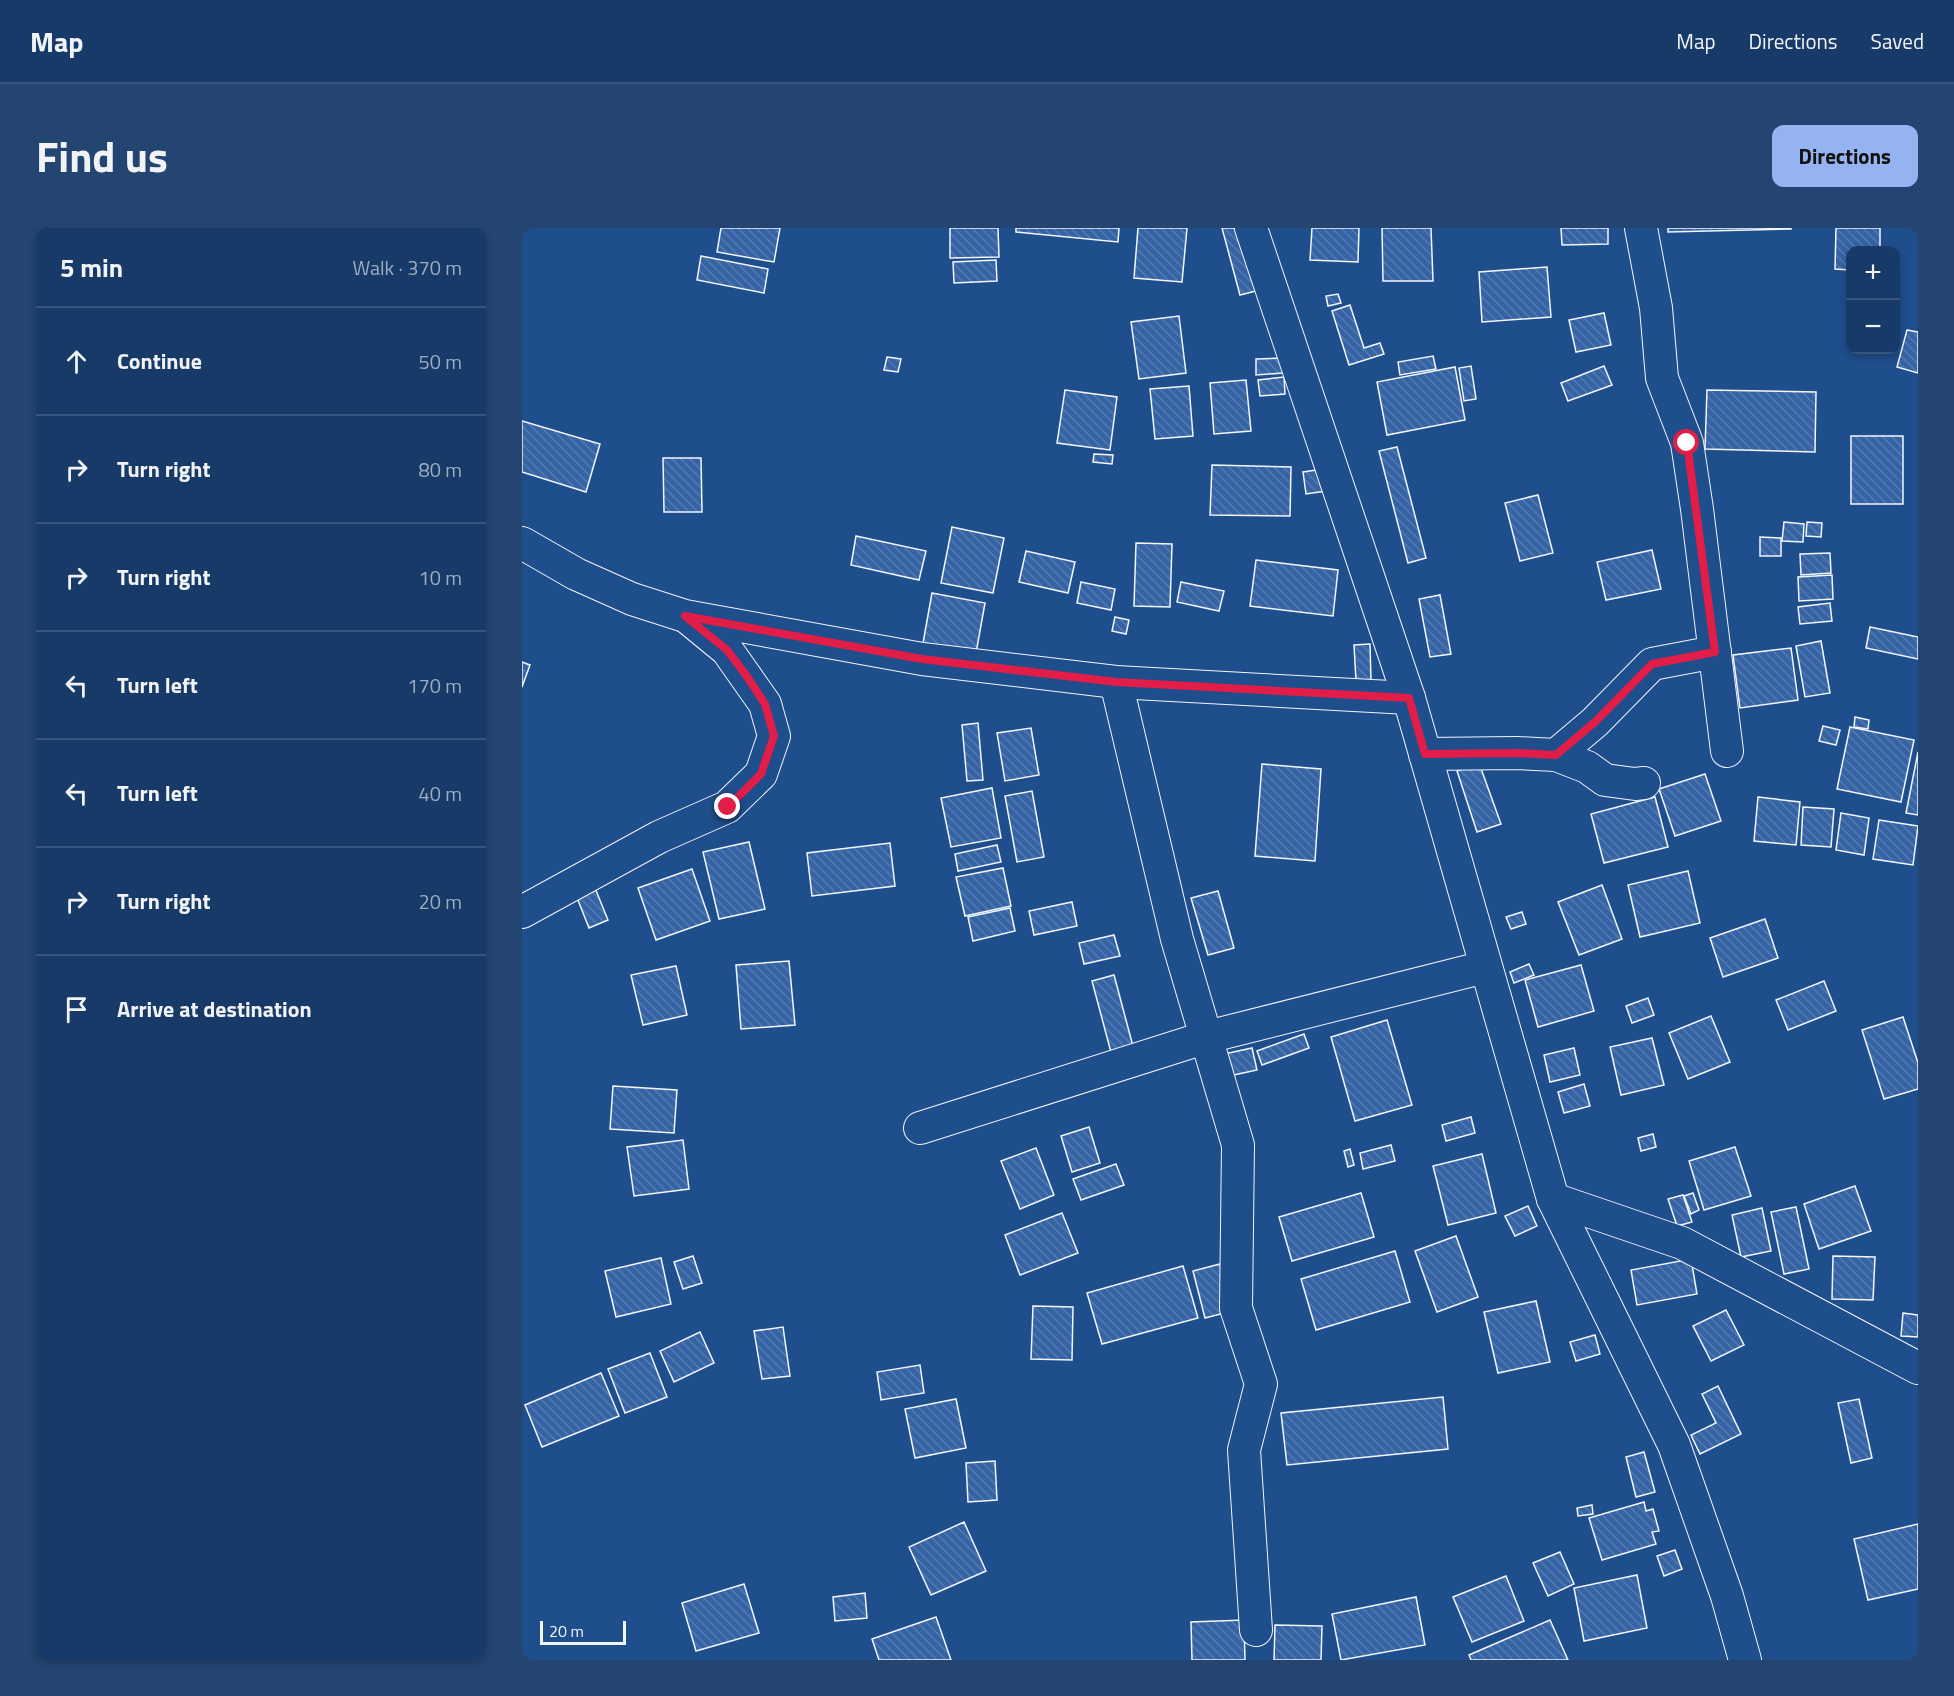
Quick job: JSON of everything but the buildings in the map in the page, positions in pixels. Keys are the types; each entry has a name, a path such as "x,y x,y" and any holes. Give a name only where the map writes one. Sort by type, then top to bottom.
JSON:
{"street":[{"path":"1251,228 1409,698 1553,1199 1674,1445 1726,1596 1745,1660"},
{"path":"1641,228 1656,308 1662,378 1687,443 1727,751"},
{"path":"522,543 576,574 632,599 685,616 922,659 1116,682 1409,698"},
{"path":"522,912 659,837 728,807 761,774 774,736 765,704 727,650 685,616"},
{"path":"1556,755 1595,722 1652,664 1715,652"},
{"path":"1116,682 1177,939 1238,1145 1236,1308 1261,1384 1244,1450 1256,1630"},
{"path":"1425,754 1556,755 1587,767 1605,780 1644,783"},
{"path":"920,1128 1207,1037 1485,967"},
{"path":"1553,1199 1682,1243 1918,1368"}],"route":[{"path":"728,807 761,774 774,736 765,704 746,675 727,650 685,616 922,659 1116,682 1409,698 1425,754 1556,755 1595,722 1652,664 1715,652 1687,443"}]}
